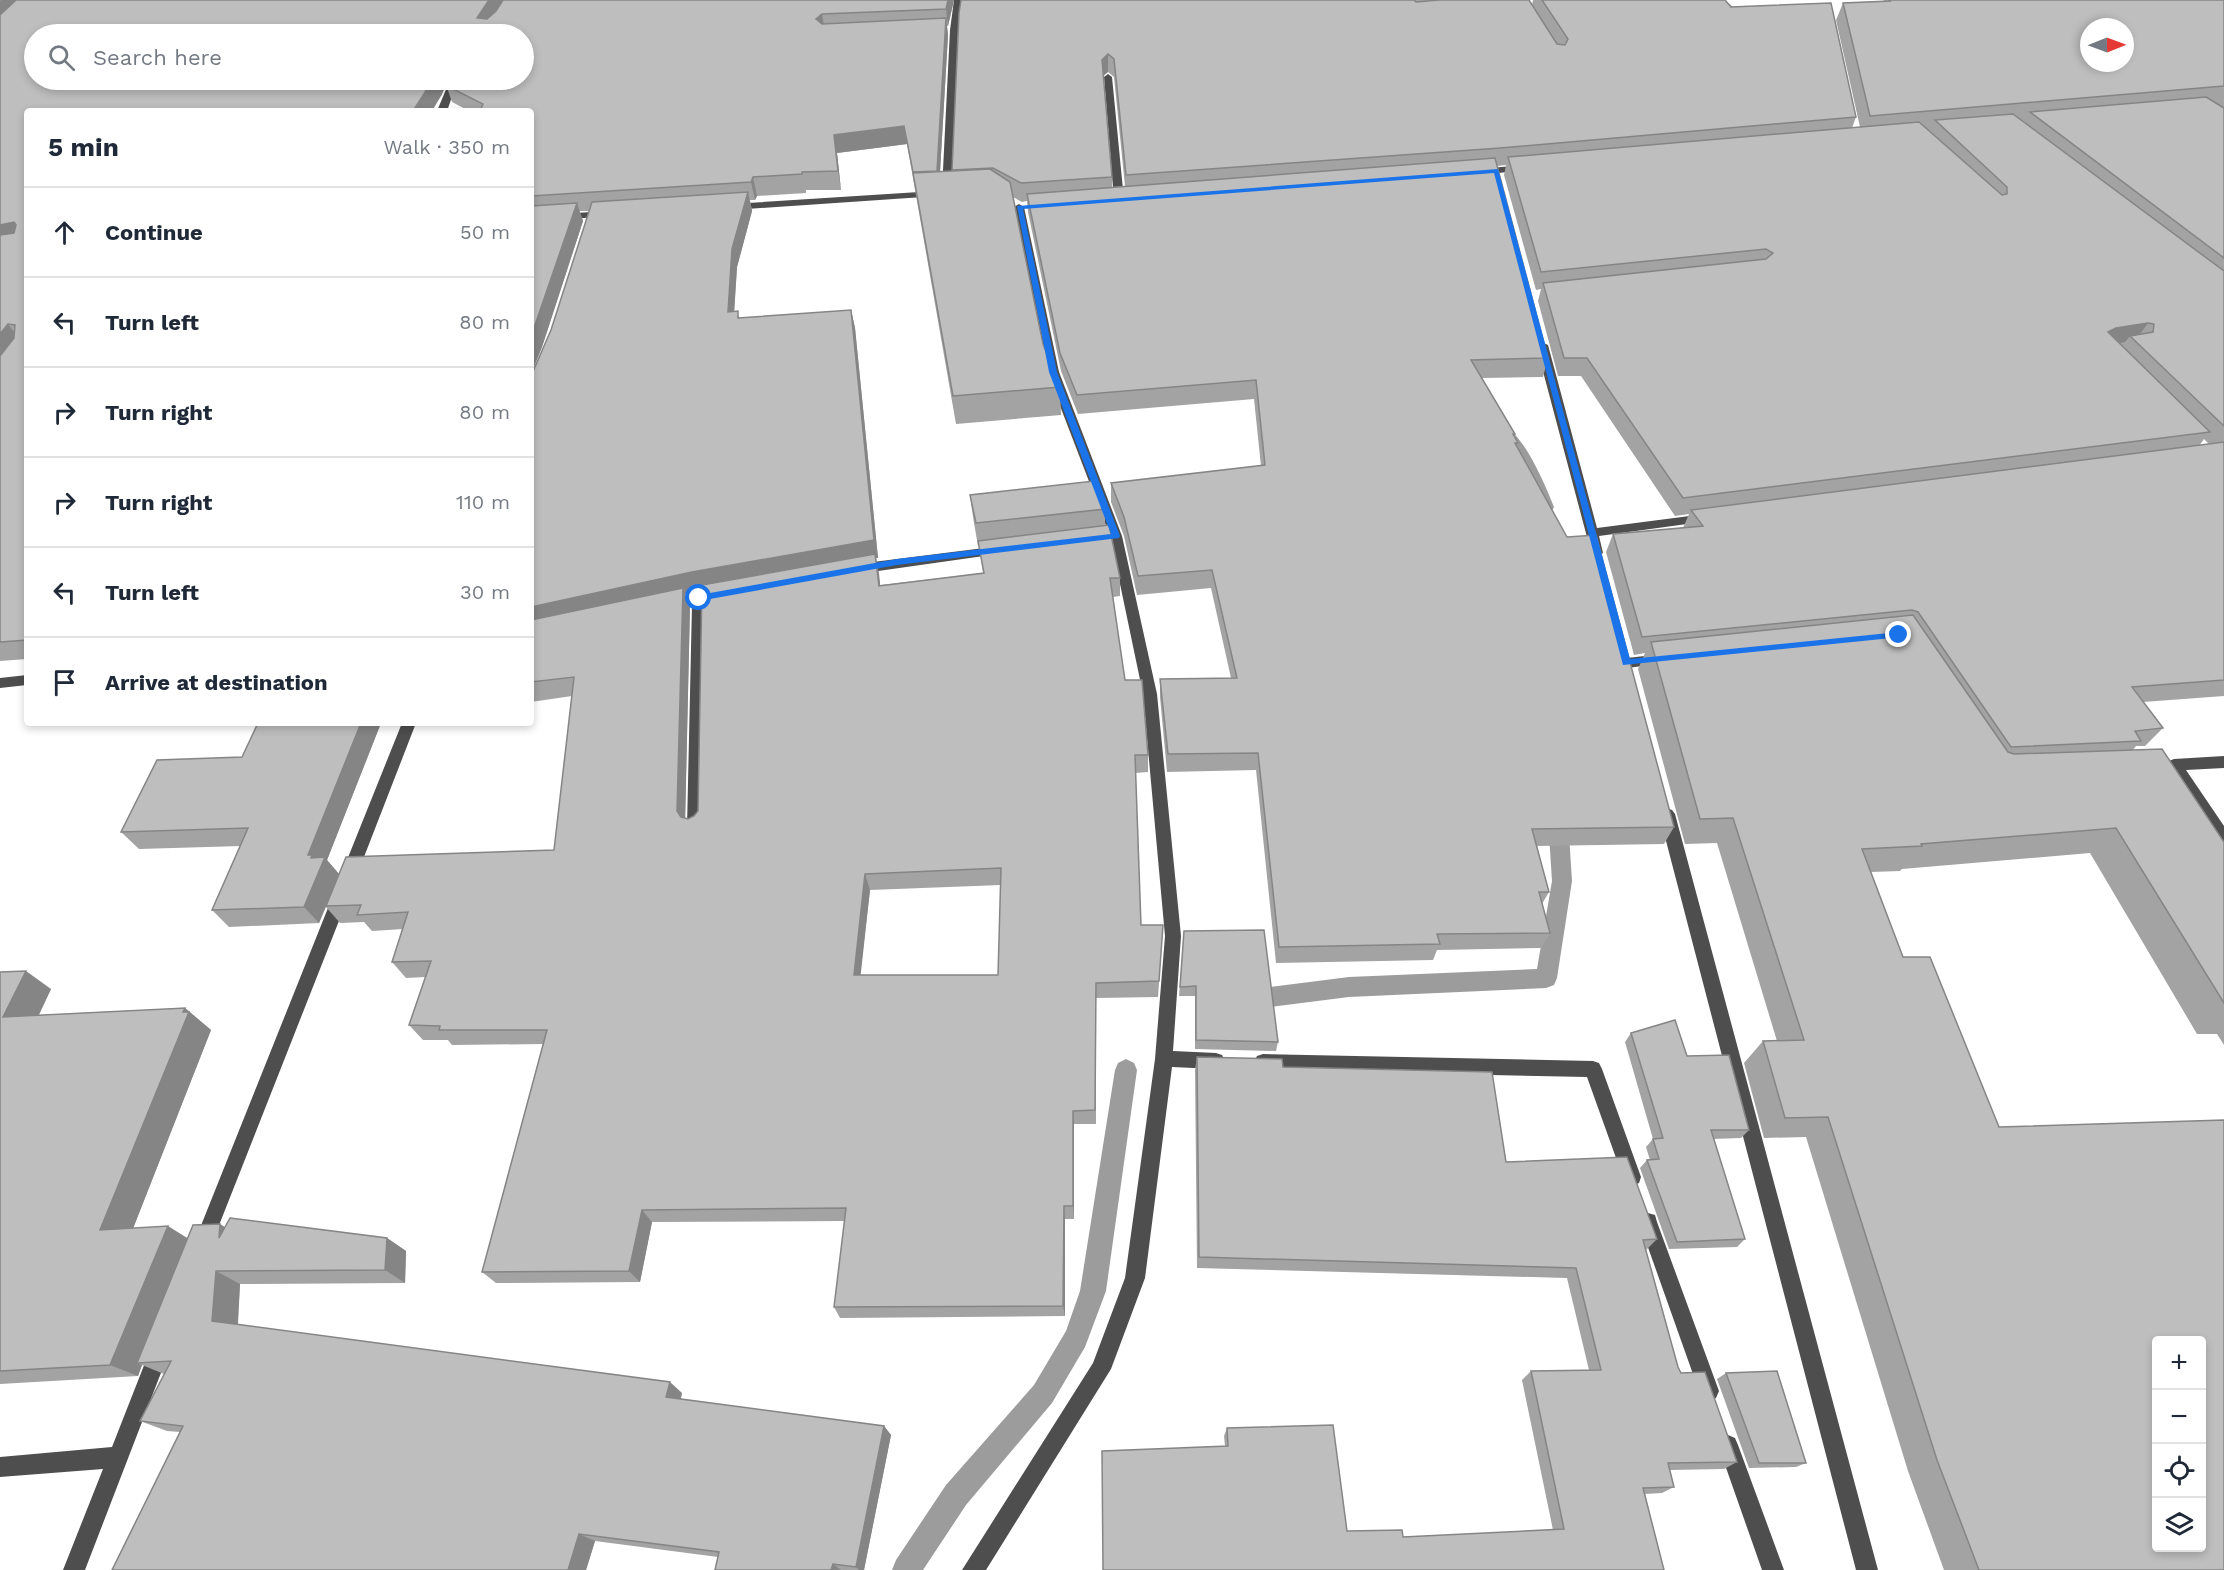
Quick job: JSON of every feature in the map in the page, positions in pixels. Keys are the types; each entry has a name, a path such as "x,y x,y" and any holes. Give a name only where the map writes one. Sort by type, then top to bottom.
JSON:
{"street":[{"path":"722,207 951,193 954,30 958,0"},
{"path":"942,30 954,30"},
{"path":"1108,77 1119,200"},
{"path":"443,108 450,90"},
{"path":"1473,172 1498,176 1531,168"},
{"path":"1108,201 1131,199"},
{"path":"973,1570 1101,1369 1136,1278 1164,1059 1173,936 1150,694 1110,536 1053,372 1020,205"},
{"path":"534,219 590,221 615,214"},
{"path":"1539,330 1600,565"},
{"path":"1592,533 1723,516"},
{"path":"839,573 897,562 1012,548"},
{"path":"654,607 734,591"},
{"path":"695,828 699,598"},
{"path":"1627,663 1674,658"},
{"path":"0,683 24,680"},
{"path":"197,1257 408,726"},
{"path":"2224,762 2168,766 2224,837"},
{"path":"1663,801 1867,1570"},
{"path":"1164,1059 1593,1069 1713,1403"},
{"path":"74,1570 166,1334"},
{"path":"1721,1425 1773,1570"},
{"path":"0,1467 118,1457"}],"building":[{"path":"16,0 489,0 477,18 487,19 503,0 948,0 946,9 822,14 816,19 822,24 946,18 937,171 913,172 904,126 834,135 838,171 753,177 751,182 534,196 534,108 481,108 483,104 455,90 534,90 534,24 24,24 24,90 427,90 415,108 24,108 24,640 0,642 0,356 14,338 15,325 8,324 0,334 0,235 14,233 16,225 14,222 0,225 0,15"},
{"path":"961,0 1414,0 1416,2 1529,0 1557,44 1565,45 1568,39 1542,0 1725,0 1731,7 1831,3 1856,117 1500,148 1126,175 1114,59 1108,54 1102,60 1112,177 1021,183 993,168 952,170"},
{"path":"1889,0 2224,0 2224,86 1870,116 1843,3"},
{"path":"2206,97 2224,108 2224,258 2030,112"},
{"path":"2013,114 2224,271 2224,426 2130,336 2153,332 2154,324 2148,323 2116,328 2108,332 2210,432 1683,498 1587,358 1564,358 1543,283 1766,259 1773,253 1766,249 1541,272 1508,157 1919,122 2002,195 2007,194 2007,187 1935,120"},
{"path":"1495,158 1548,358 1471,360 1515,434 1513,434 1518,443 1515,443 1567,537 1596,535 1674,827 1532,829 1549,892 1539,892 1550,933 1437,934 1440,944 1279,947 1258,753 1168,754 1160,679 1237,678 1212,570 1138,576 1124,517 1111,483 1265,465 1256,380 1077,395 1060,353 1027,194"},
{"path":"990,169 1010,182 1043,344 1060,387 953,396 913,173"},
{"path":"748,192 732,249 728,312 738,311 738,318 851,310 874,540 692,572 534,606 534,369 551,330 592,202"},
{"path":"577,203 534,328 534,206"},
{"path":"2224,442 2224,680 2132,687 2163,728 2135,731 2141,741 2011,747 1918,612 1912,610 1642,637 1613,534 1703,526 1691,510"},
{"path":"1094,481 1105,509 976,523 970,495"},
{"path":"1109,525 1120,578 1110,578 1125,680 1142,680 1148,755 1135,755 1141,925 1163,925 1159,981 1096,983 1095,1110 1073,1111 1073,1206 1064,1206 1063,1306 834,1307 846,1208 642,1210 629,1271 482,1272 547,1030 439,1030 440,1026 409,1025 431,961 392,962 408,912 357,915 361,905 326,906 346,857 554,850 574,677 534,682 534,619 683,588 677,811 681,817 688,819 698,811 702,585 875,554 879,586 984,573 978,541","holes":["1001,868 998,975 854,975 865,874"]},
{"path":"1913,615 2008,752 2014,754 2162,749 2224,842 2224,1003 2116,828 1921,844 1922,846 1862,849 1903,957 1930,957 1999,1127 2224,1120 2224,1570 1979,1570 1937,1460 1828,1117 1785,1118 1763,1041 1804,1040 1733,818 1700,819 1651,642"},
{"path":"257,726 360,726 308,855 312,855 311,858 325,857 304,907 212,910 248,828 121,832 157,760 242,757"},
{"path":"1264,930 1278,1042 1196,1040 1196,986 1180,987 1184,931"},
{"path":"26,971 3,1017 185,1008 183,1012 189,1012 100,1230 168,1226 110,1365 0,1371 0,972"},
{"path":"1675,1020 1687,1056 1729,1055 1749,1130 1711,1130 1745,1239 1677,1242 1647,1160 1659,1159 1653,1139 1663,1138 1631,1033"},
{"path":"1197,1057 1282,1059 1283,1067 1492,1072 1506,1162 1627,1157 1657,1239 1643,1240 1678,1367 1681,1373 1705,1372 1737,1462 1668,1463 1674,1487 1643,1488 1664,1570 1103,1570 1102,1451 1228,1446 1227,1428 1333,1425 1347,1531 1402,1530 1403,1537 1564,1529 1531,1371 1601,1370 1576,1268 1199,1257"},
{"path":"230,1218 387,1238 385,1270 216,1271 212,1321 670,1382 666,1397 884,1426 856,1567 833,1564 831,1570 715,1570 719,1552 579,1534 568,1570 112,1570 183,1426 140,1421 171,1361 137,1363 193,1225 220,1224 219,1238"},
{"path":"1777,1371 1806,1463 1759,1463 1726,1373"}],"waterway":[{"path":"1501,430 1528,466 1546,507"},
{"path":"1245,1000 1349,987 1546,978 1562,881 1558,819"},
{"path":"906,1570 956,1495 1043,1394 1076,1338 1093,1291 1126,1070"}],"route":[{"path":"699,598 897,562 1116,536 1053,372 1019,207 1496,171 1627,663 1899,635"}]}
